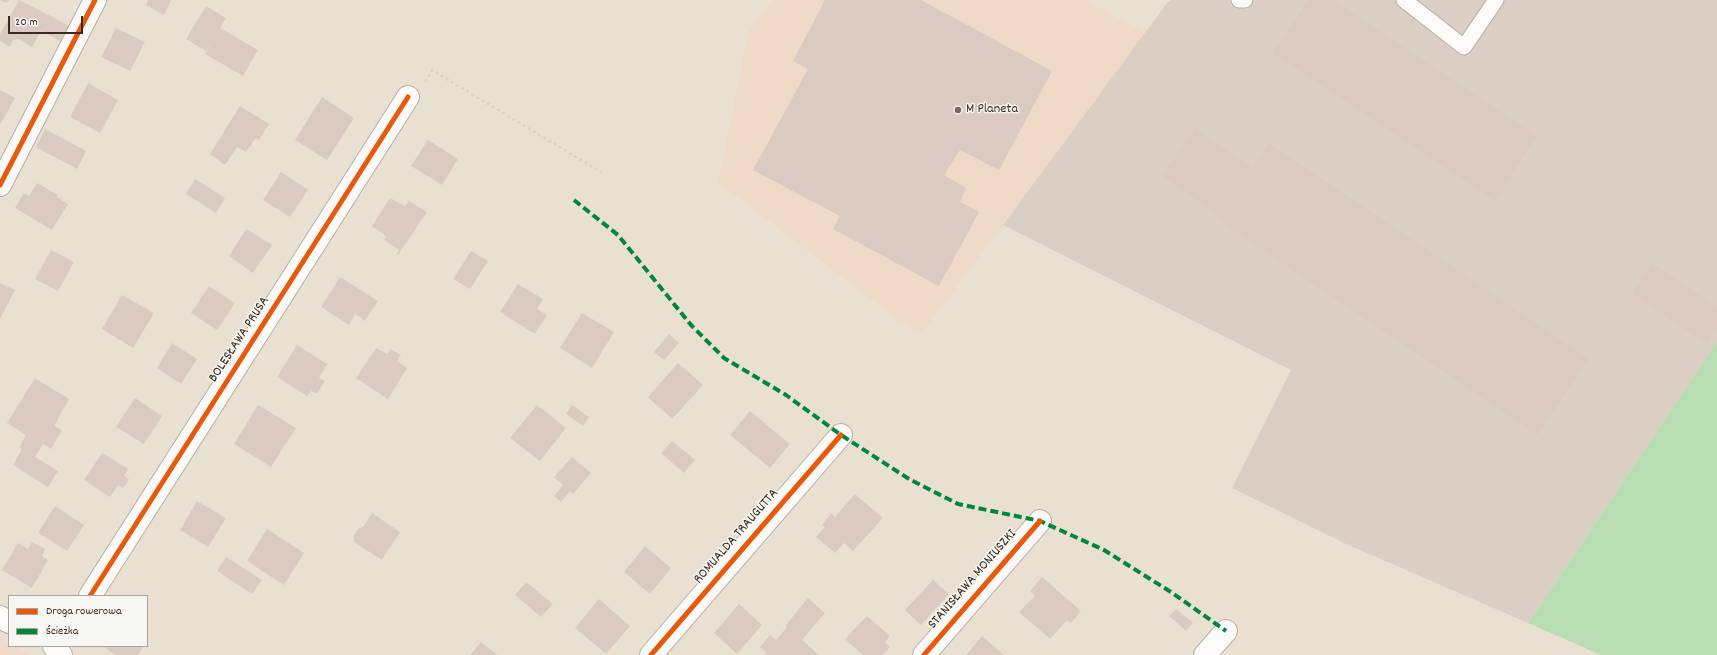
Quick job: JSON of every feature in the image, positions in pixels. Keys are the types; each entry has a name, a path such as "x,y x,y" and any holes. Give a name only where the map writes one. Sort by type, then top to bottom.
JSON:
{"street":[{"path":"0,186 95,0"},
{"name":"BOLESŁAWA PRUSA","path":"91,595 408,97"},
{"name":"ROMUALDA TRAUGUTTA","path":"651,655 841,435"},
{"name":"STANISŁAWA MONIUSZKI","path":"924,655 1040,521"},
{"path":"1205,655 1226,631"},
{"path":"55,647 61,655"}],"lane":[{"path":"1239,0 1245,0"},
{"path":"1404,0 1464,47 1496,0"}],"path":[{"path":"408,97 421,90 432,70 601,172"}],"shaded area":[{"path":"772,0 1085,0 1146,33 923,332 898,320 718,182 749,31"},
{"path":"1171,0 1717,0 1717,342 1528,623 1346,544 1232,488 1291,370 1003,225 1167,3"},
{"path":"0,639 8,643 8,647 15,647 30,655 0,655"}],"green space":[{"path":"1717,342 1717,655 1601,655 1528,623"}],"building":[{"path":"0,0 9,0 7,3"},
{"path":"19,0 70,26 62,42 41,31 32,47 18,39 13,40 10,47 0,41 0,34"},
{"path":"148,0 171,0 164,15 146,5"},
{"path":"825,0 921,0 1052,71 999,170 960,150 944,175 966,188 960,202 979,212 939,286 833,229 840,216 753,170 808,69 793,61"},
{"path":"1308,0 1333,0 1537,136 1495,201 1273,53"},
{"path":"206,6 226,18 220,28 258,50 243,76 205,54 212,42 206,51 186,39"},
{"path":"116,28 145,42 130,71 101,57"},
{"path":"88,83 118,100 100,133 70,117"},
{"path":"0,90 15,98 0,125"},
{"path":"322,97 354,118 327,160 295,140"},
{"path":"240,106 269,124 259,140 256,138 246,152 237,147 225,165 210,154"},
{"path":"1195,128 1252,168 1269,143 1589,359 1537,435 1217,219 1220,216 1162,176"},
{"path":"45,129 86,151 77,169 36,147"},
{"path":"428,140 458,159 442,185 411,166"},
{"path":"281,172 308,190 290,217 263,200"},
{"path":"195,179 225,198 216,213 186,194"},
{"path":"37,183 58,195 57,197 68,204 52,230 15,208 24,193 29,196"},
{"path":"390,198 405,206 409,201 427,212 398,255 399,250 384,240 386,236 372,226"},
{"path":"246,229 272,245 253,273 229,256"},
{"path":"51,250 74,262 58,291 35,279"},
{"path":"471,251 488,261 470,289 453,279"},
{"path":"1652,263 1717,307 1717,329 1707,344 1632,293"},
{"path":"340,277 378,301 365,321 355,314 349,325 321,307"},
{"path":"0,283 15,290 0,319"},
{"path":"518,284 543,299 537,309 547,315 535,334 500,312"},
{"path":"209,286 235,303 217,330 191,313"},
{"path":"122,295 154,313 133,348 102,329"},
{"path":"582,313 614,332 592,368 560,348"},
{"path":"669,334 679,343 664,360 654,352"},
{"path":"172,343 197,359 181,384 157,368"},
{"path":"297,345 327,364 319,378 325,381 317,394 311,391 307,396 277,377"},
{"path":"376,348 387,354 391,349 401,355 397,361 407,368 388,399 356,378"},
{"path":"678,363 703,385 672,419 648,397"},
{"path":"35,378 69,399 54,426 62,430 51,449 43,444 35,457 58,471 48,487 13,465 22,449 19,448 26,435 7,423"},
{"path":"135,398 162,416 144,444 116,427"},
{"path":"258,405 296,428 271,467 234,444"},
{"path":"537,405 566,428 540,461 510,438"},
{"path":"572,405 589,417 583,426 566,414"},
{"path":"750,411 790,444 770,468 730,435"},
{"path":"672,441 695,460 684,473 661,453"},
{"path":"102,453 128,469 124,476 129,479 123,488 118,485 110,497 84,480"},
{"path":"572,457 591,473 573,494 570,491 561,502 554,496 563,485 554,477"},
{"path":"855,494 883,518 853,551 844,543 835,553 816,537 825,527 822,525 831,513 835,517"},
{"path":"197,501 226,518 208,547 180,530"},
{"path":"55,506 84,525 67,551 38,533"},
{"path":"372,513 400,532 382,560 354,542 354,535 358,529 364,526"},
{"path":"267,529 304,553 284,585 247,561"},
{"path":"32,542 45,549 42,556 48,560 32,588 2,570 18,543 28,549"},
{"path":"645,546 671,568 650,594 624,572"},
{"path":"226,557 262,580 252,594 217,571"},
{"path":"1042,577 1081,611 1071,623 1067,620 1050,639 1019,612 1035,596 1030,591"},
{"path":"933,580 949,594 921,625 905,610"},
{"path":"526,582 553,604 541,617 515,595"},
{"path":"808,598 825,613 789,655 764,655 766,653 760,647 770,635 776,640"},
{"path":"599,599 630,626 606,654 575,628"},
{"path":"739,604 762,625 737,654 714,633"},
{"path":"1176,609 1193,623 1186,631 1169,616"},
{"path":"867,616 890,636 885,642 890,647 882,655 863,655 845,639"},
{"path":"982,636 1004,655 966,655"},
{"path":"802,640 819,655 789,655"},
{"path":"481,642 497,655 470,655"},
{"path":"104,647 143,647 138,655 116,655"}],"marked path":[{"path":"574,200 618,235 691,325 724,358 786,395 841,435 909,479 958,504 1040,521 1104,550 1171,592 1226,631"}],"cycle path":[{"path":"0,185 95,0"},
{"path":"91,595 408,97"},
{"path":"651,655 841,435"},
{"path":"924,655 1040,521"}],"place":[{"name":"M Planeta","path":"958,110"}]}
